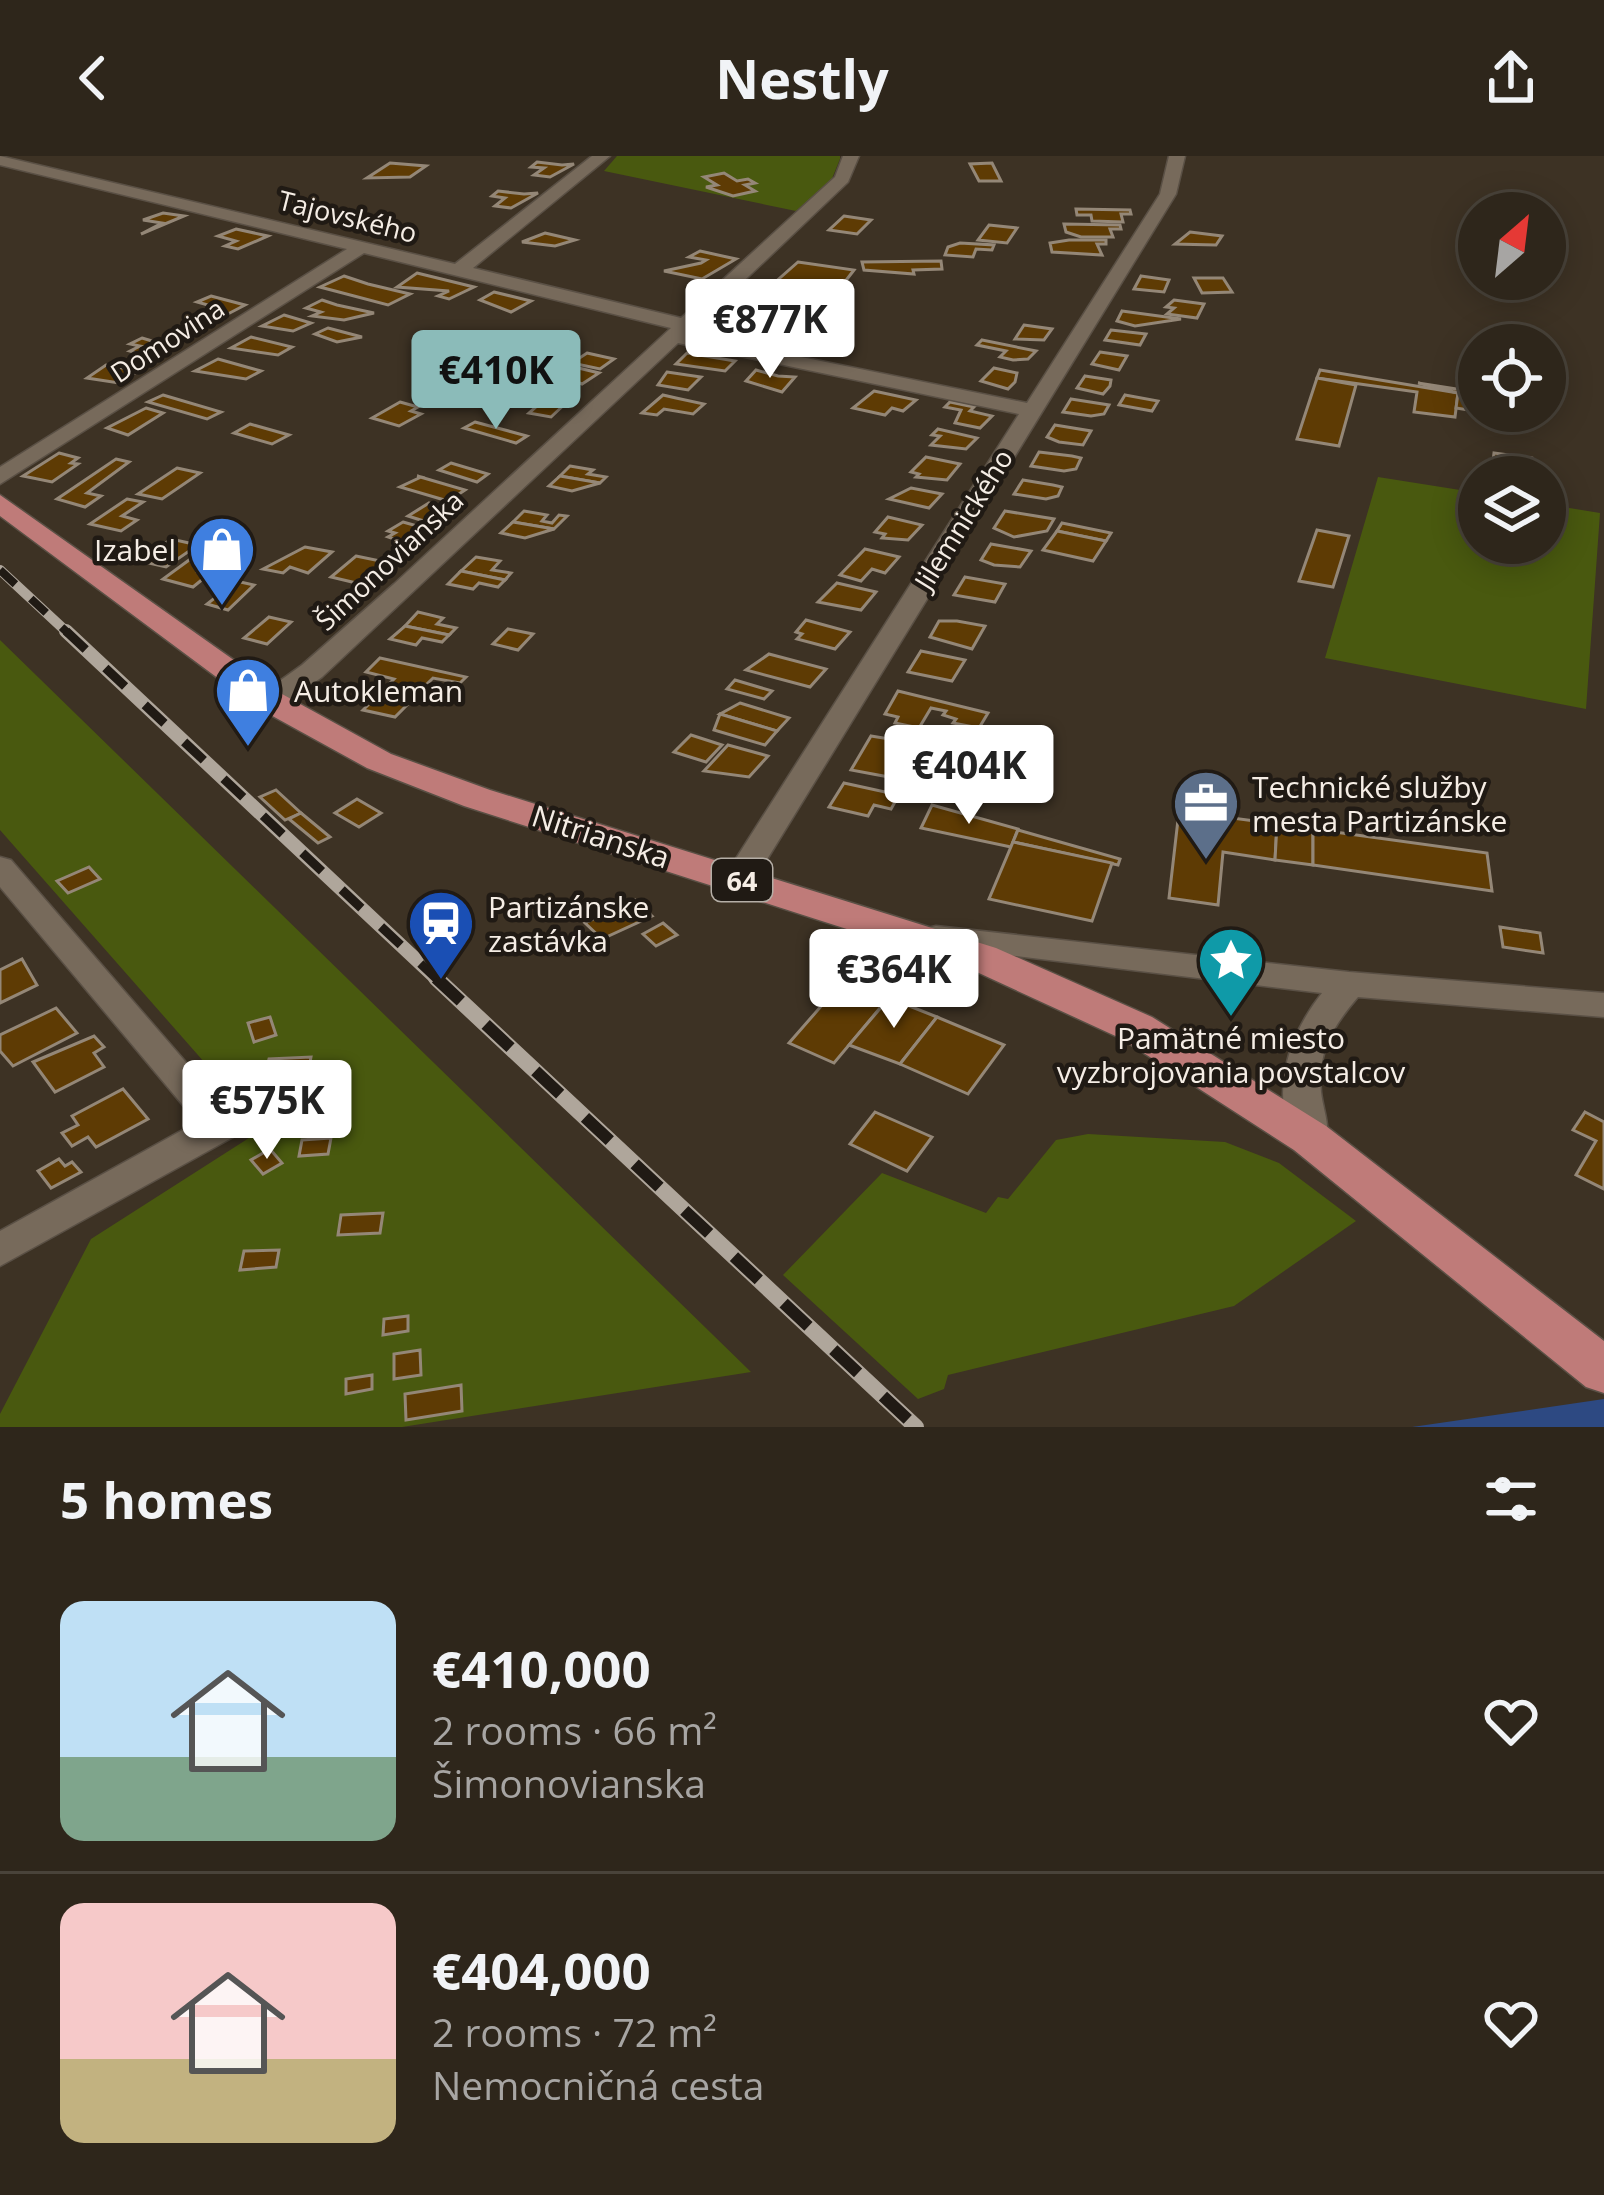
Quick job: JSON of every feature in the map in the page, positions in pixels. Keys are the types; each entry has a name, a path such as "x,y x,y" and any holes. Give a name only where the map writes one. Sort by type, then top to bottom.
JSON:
{"main road":[{"name":"Nitrianska","path":"0,503 269,701 328,736 426,779 918,935 1045,984 1186,1054 1310,1138 1604,1371"}],"street":[{"path":"458,271 602,156"},
{"name":"Šimonovianska","path":"269,701 312,671 404,589 842,179 850,156"},
{"name":"Jilemnického","path":"739,879 1168,194 1177,156"},
{"name":"Tajovského","path":"0,160 458,271 678,331 1030,410"},
{"name":"Domovina","path":"0,477 362,248"},
{"path":"0,867 222,1126 0,1250"},
{"path":"918,935 1349,984 1604,1005"},
{"path":"1310,1138 1298,1075 1314,1024 1349,984"}],"green space":[{"path":"617,156 840,159 831,181 796,211 604,171"},
{"path":"1378,477 1458,490 1458,564 1566,564 1566,507 1600,513 1586,709 1325,658"},
{"path":"0,640 751,1372 402,1427 0,1427 0,1414 91,1239 263,1129 0,830"},
{"path":"1088,1134 1225,1142 1279,1163 1356,1221 1234,1306 948,1375 944,1389 918,1399 783,1275 882,1173 986,1213 998,1197 1008,1199 1056,1140"}],"water":[{"path":"1604,1399 1604,1427 1412,1427"}],"building":[{"path":"537,162 574,164 550,177 534,175 544,168 531,167"},
{"path":"390,163 426,166 410,177 367,178"},
{"path":"992,163 1001,181 979,181 970,164"},
{"path":"724,173 737,181 755,183 745,185 755,191 733,196 706,187 717,185 704,177"},
{"path":"498,191 538,193 511,208 495,206 505,198 492,196"},
{"path":"1076,209 1130,210 1131,214 1121,214 1123,222 1092,221 1091,215 1077,215"},
{"path":"163,213 184,216 141,234 162,223 143,220"},
{"path":"844,216 871,220 857,234 829,230"},
{"path":"1064,224 1120,225 1121,229 1110,229 1113,237 1081,237 1066,232"},
{"path":"989,225 1017,228 1007,243 978,240"},
{"path":"236,229 268,236 238,249 225,246 236,241 218,236"},
{"path":"1190,232 1222,236 1216,245 1175,244"},
{"path":"545,233 575,240 555,246 522,242"},
{"path":"1106,240 1106,244 1097,244 1102,255 1052,252 1050,243"},
{"path":"994,245 992,250 976,249 973,257 945,255 948,247"},
{"path":"700,251 736,259 702,279 664,271 701,263 706,260 689,257"},
{"path":"941,261 942,269 913,270 914,274 864,270 862,262"},
{"path":"798,262 854,270 841,287 819,285 803,290 772,285"},
{"path":"417,273 474,287 449,299 438,296 449,291 397,287"},
{"path":"344,276 410,294 388,305 320,287"},
{"path":"1141,276 1169,280 1164,292 1134,289"},
{"path":"1194,278 1223,278 1232,292 1202,293"},
{"path":"494,292 531,301 511,312 480,300"},
{"path":"211,296 245,305 224,316 212,313 215,307 197,302"},
{"path":"322,300 374,313 344,320 312,316 321,312 306,308"},
{"path":"1174,300 1204,304 1197,318 1167,314 1174,308 1166,307"},
{"path":"767,301 834,304 829,314 816,314 815,305 767,306"},
{"path":"742,305 772,308 747,336 715,331"},
{"path":"1122,311 1181,319 1135,326 1117,321"},
{"path":"284,315 311,323 293,331 262,326"},
{"path":"1024,325 1052,329 1044,340 1015,339"},
{"path":"328,328 362,337 337,342 315,334"},
{"path":"834,328 850,331 827,352 800,343 812,332 827,335"},
{"path":"1111,330 1146,334 1140,345 1105,340"},
{"path":"447,335 474,342 444,359 416,352"},
{"path":"251,337 292,347 278,355 231,348"},
{"path":"142,338 176,348 155,358 130,351 140,346 130,344"},
{"path":"982,340 1036,351 1028,359 1013,360 1000,357 1006,351 977,345"},
{"path":"1100,352 1127,356 1119,370 1092,364"},
{"path":"587,353 614,359 600,369 572,363"},
{"path":"687,353 735,361 725,371 676,364"},
{"path":"218,359 261,371 246,379 195,371"},
{"path":"106,365 138,371 119,383 87,378"},
{"path":"566,365 599,373 582,384 554,373"},
{"path":"994,368 1017,373 1008,389 981,381"},
{"path":"756,370 795,377 782,392 746,381"},
{"path":"1320,370 1458,393 1455,417 1414,412 1417,392 1317,378"},
{"path":"667,372 701,377 688,390 658,385"},
{"path":"1085,376 1111,380 1110,386 1103,394 1077,388"},
{"path":"1317,378 1356,385 1339,446 1297,439"},
{"path":"508,386 567,402 551,417 529,413 537,406 495,394"},
{"path":"874,391 916,400 903,411 892,408 885,415 853,408"},
{"path":"163,395 221,412 207,419 148,402"},
{"path":"663,395 704,404 693,414 664,409 657,415 642,413"},
{"path":"1125,395 1158,401 1152,411 1119,405"},
{"path":"1071,399 1109,405 1104,414 1091,416 1063,412"},
{"path":"400,402 418,407 411,411 421,414 399,426 372,418"},
{"path":"950,402 992,416 980,428 955,423 961,410 945,407"},
{"path":"146,408 163,413 128,435 107,428"},
{"path":"475,422 527,436 516,443 464,428"},
{"path":"250,424 289,435 272,444 234,433"},
{"path":"1055,425 1091,431 1083,445 1059,442 1047,437"},
{"path":"938,429 977,438 966,449 931,445 940,436 932,435"},
{"path":"1039,452 1081,458 1076,469 1064,471 1031,466"},
{"path":"59,453 78,458 71,463 78,464 52,482 23,476"},
{"path":"926,457 960,464 947,480 916,477 919,474 911,472"},
{"path":"116,459 129,462 87,493 101,496 85,507 57,499"},
{"path":"451,463 488,474 477,482 439,470"},
{"path":"570,466 606,477 600,483 560,476"},
{"path":"177,468 200,473 162,499 138,494"},
{"path":"560,476 600,483 572,491 549,486"},
{"path":"421,477 465,490 448,501 400,487"},
{"path":"1023,480 1062,487 1058,496 1046,499 1014,494"},
{"path":"911,488 942,494 929,508 889,499"},
{"path":"127,499 143,502 122,516 137,520 121,531 90,524"},
{"path":"429,503 451,510 430,523 408,516"},
{"path":"524,511 547,515 542,521 552,523 559,515 567,516 554,529 513,522"},
{"path":"1005,511 1054,519 1047,531 1014,537 994,528"},
{"path":"888,517 922,525 908,540 882,538 885,534 875,532"},
{"path":"403,522 428,529 406,543 388,537 395,533 388,531"},
{"path":"513,522 554,529 525,538 501,533"},
{"path":"1062,523 1111,533 1106,541 1057,531"},
{"path":"1317,530 1349,536 1333,587 1299,581"},
{"path":"1057,531 1106,541 1093,561 1043,550"},
{"path":"171,539 198,545 166,567 140,561"},
{"path":"991,544 1031,551 1020,567 994,565 981,560"},
{"path":"305,547 332,552 308,573 290,567 283,573 263,569"},
{"path":"865,549 899,557 885,573 872,569 861,581 840,575"},
{"path":"196,555 216,560 199,572 209,574 193,587 163,579"},
{"path":"356,556 395,564 369,586 331,577"},
{"path":"476,557 500,561 492,570 511,573 505,580 461,571"},
{"path":"461,571 505,580 498,587 479,583 473,589 448,584"},
{"path":"965,577 1005,584 995,602 954,595"},
{"path":"236,581 254,585 228,610 207,604"},
{"path":"837,583 876,592 861,610 818,602"},
{"path":"418,612 443,618 437,624 456,628 449,635 405,626"},
{"path":"269,617 291,622 267,644 244,638"},
{"path":"806,620 850,632 835,649 797,639 802,634 796,632"},
{"path":"939,621 985,626 972,649 930,637"},
{"path":"405,626 449,635 442,642 422,638 416,645 390,639"},
{"path":"508,629 533,634 518,650 493,644"},
{"path":"921,651 965,660 952,681 908,672"},
{"path":"769,654 826,669 810,687 746,670"},
{"path":"380,658 466,677 460,683 433,678 426,685 439,688 423,704 410,702 395,717 363,710 394,679 366,672"},
{"path":"735,680 772,691 764,699 727,689"},
{"path":"898,691 988,713 979,728 953,723 956,719 943,715 946,711 931,708 919,728 895,723 898,717 885,714"},
{"path":"740,703 789,718 777,731 720,714"},
{"path":"720,714 777,731 765,745 714,730"},
{"path":"691,735 722,745 706,762 674,752"},
{"path":"871,736 934,748 928,757 913,754 908,764 898,762 889,777 851,770"},
{"path":"728,745 768,756 749,777 704,771"},
{"path":"844,783 899,795 891,809 874,805 868,816 829,807"},
{"path":"276,790 301,813 285,820 260,797"},
{"path":"357,799 381,813 359,827 335,813"},
{"path":"932,805 1018,829 1011,847 921,828"},
{"path":"1179,811 1277,824 1275,860 1223,852 1218,905 1169,898"},
{"path":"301,813 330,837 318,843 289,819"},
{"path":"1277,824 1313,829 1313,865 1275,860"},
{"path":"1313,829 1487,853 1492,891 1313,865"},
{"path":"1018,830 1120,859 1118,865 1013,842"},
{"path":"1013,842 1112,863 1092,921 989,899"},
{"path":"89,867 100,879 68,893 57,881"},
{"path":"635,900 652,916 602,939 585,923"},
{"path":"663,923 677,935 656,946 643,934"},
{"path":"1500,927 1540,933 1543,953 1503,947"},
{"path":"22,959 37,985 0,1003 0,970"},
{"path":"851,972 895,990 834,1063 789,1043"},
{"path":"889,998 937,1017 900,1064 849,1045"},
{"path":"56,1008 77,1033 13,1066 0,1051 0,1035"},
{"path":"270,1017 276,1035 254,1042 248,1023"},
{"path":"937,1017 1004,1045 968,1094 900,1064"},
{"path":"94,1036 104,1047 94,1053 104,1067 55,1092 33,1062"},
{"path":"311,1057 308,1073 265,1075 269,1059"},
{"path":"325,1082 321,1105 273,1107 278,1085"},
{"path":"123,1089 148,1119 96,1147 88,1137 72,1146 62,1133 78,1125 72,1116"},
{"path":"875,1112 932,1137 907,1171 850,1144"},
{"path":"1585,1112 1604,1122 1604,1189 1576,1175 1596,1141 1573,1130"},
{"path":"331,1138 328,1154 299,1156 302,1140"},
{"path":"270,1149 282,1163 263,1174 251,1160"},
{"path":"59,1159 65,1166 72,1162 81,1172 51,1188 38,1171"},
{"path":"383,1213 380,1233 338,1235 341,1215"},
{"path":"279,1250 276,1267 240,1270 244,1251"},
{"path":"408,1316 408,1331 383,1335 384,1319"},
{"path":"420,1350 421,1375 394,1379 394,1354"},
{"path":"372,1375 372,1389 346,1394 346,1379"},
{"path":"461,1385 462,1411 406,1420 405,1394"}],"railway":[{"path":"0,570 69,634"},
{"path":"66,631 439,981"},
{"path":"436,978 916,1427"}],"place":[{"name":"Izabel","path":"222,608"},
{"name":"Autokleman","path":"248,749"},
{"name":"Technické služby mesta Partizánske","path":"1206,862"},
{"name":"Partizánske zastávka","path":"441,982"},
{"name":"Pamätné miesto vyzbrojovania povstalcov","path":"1231,1019"}]}
